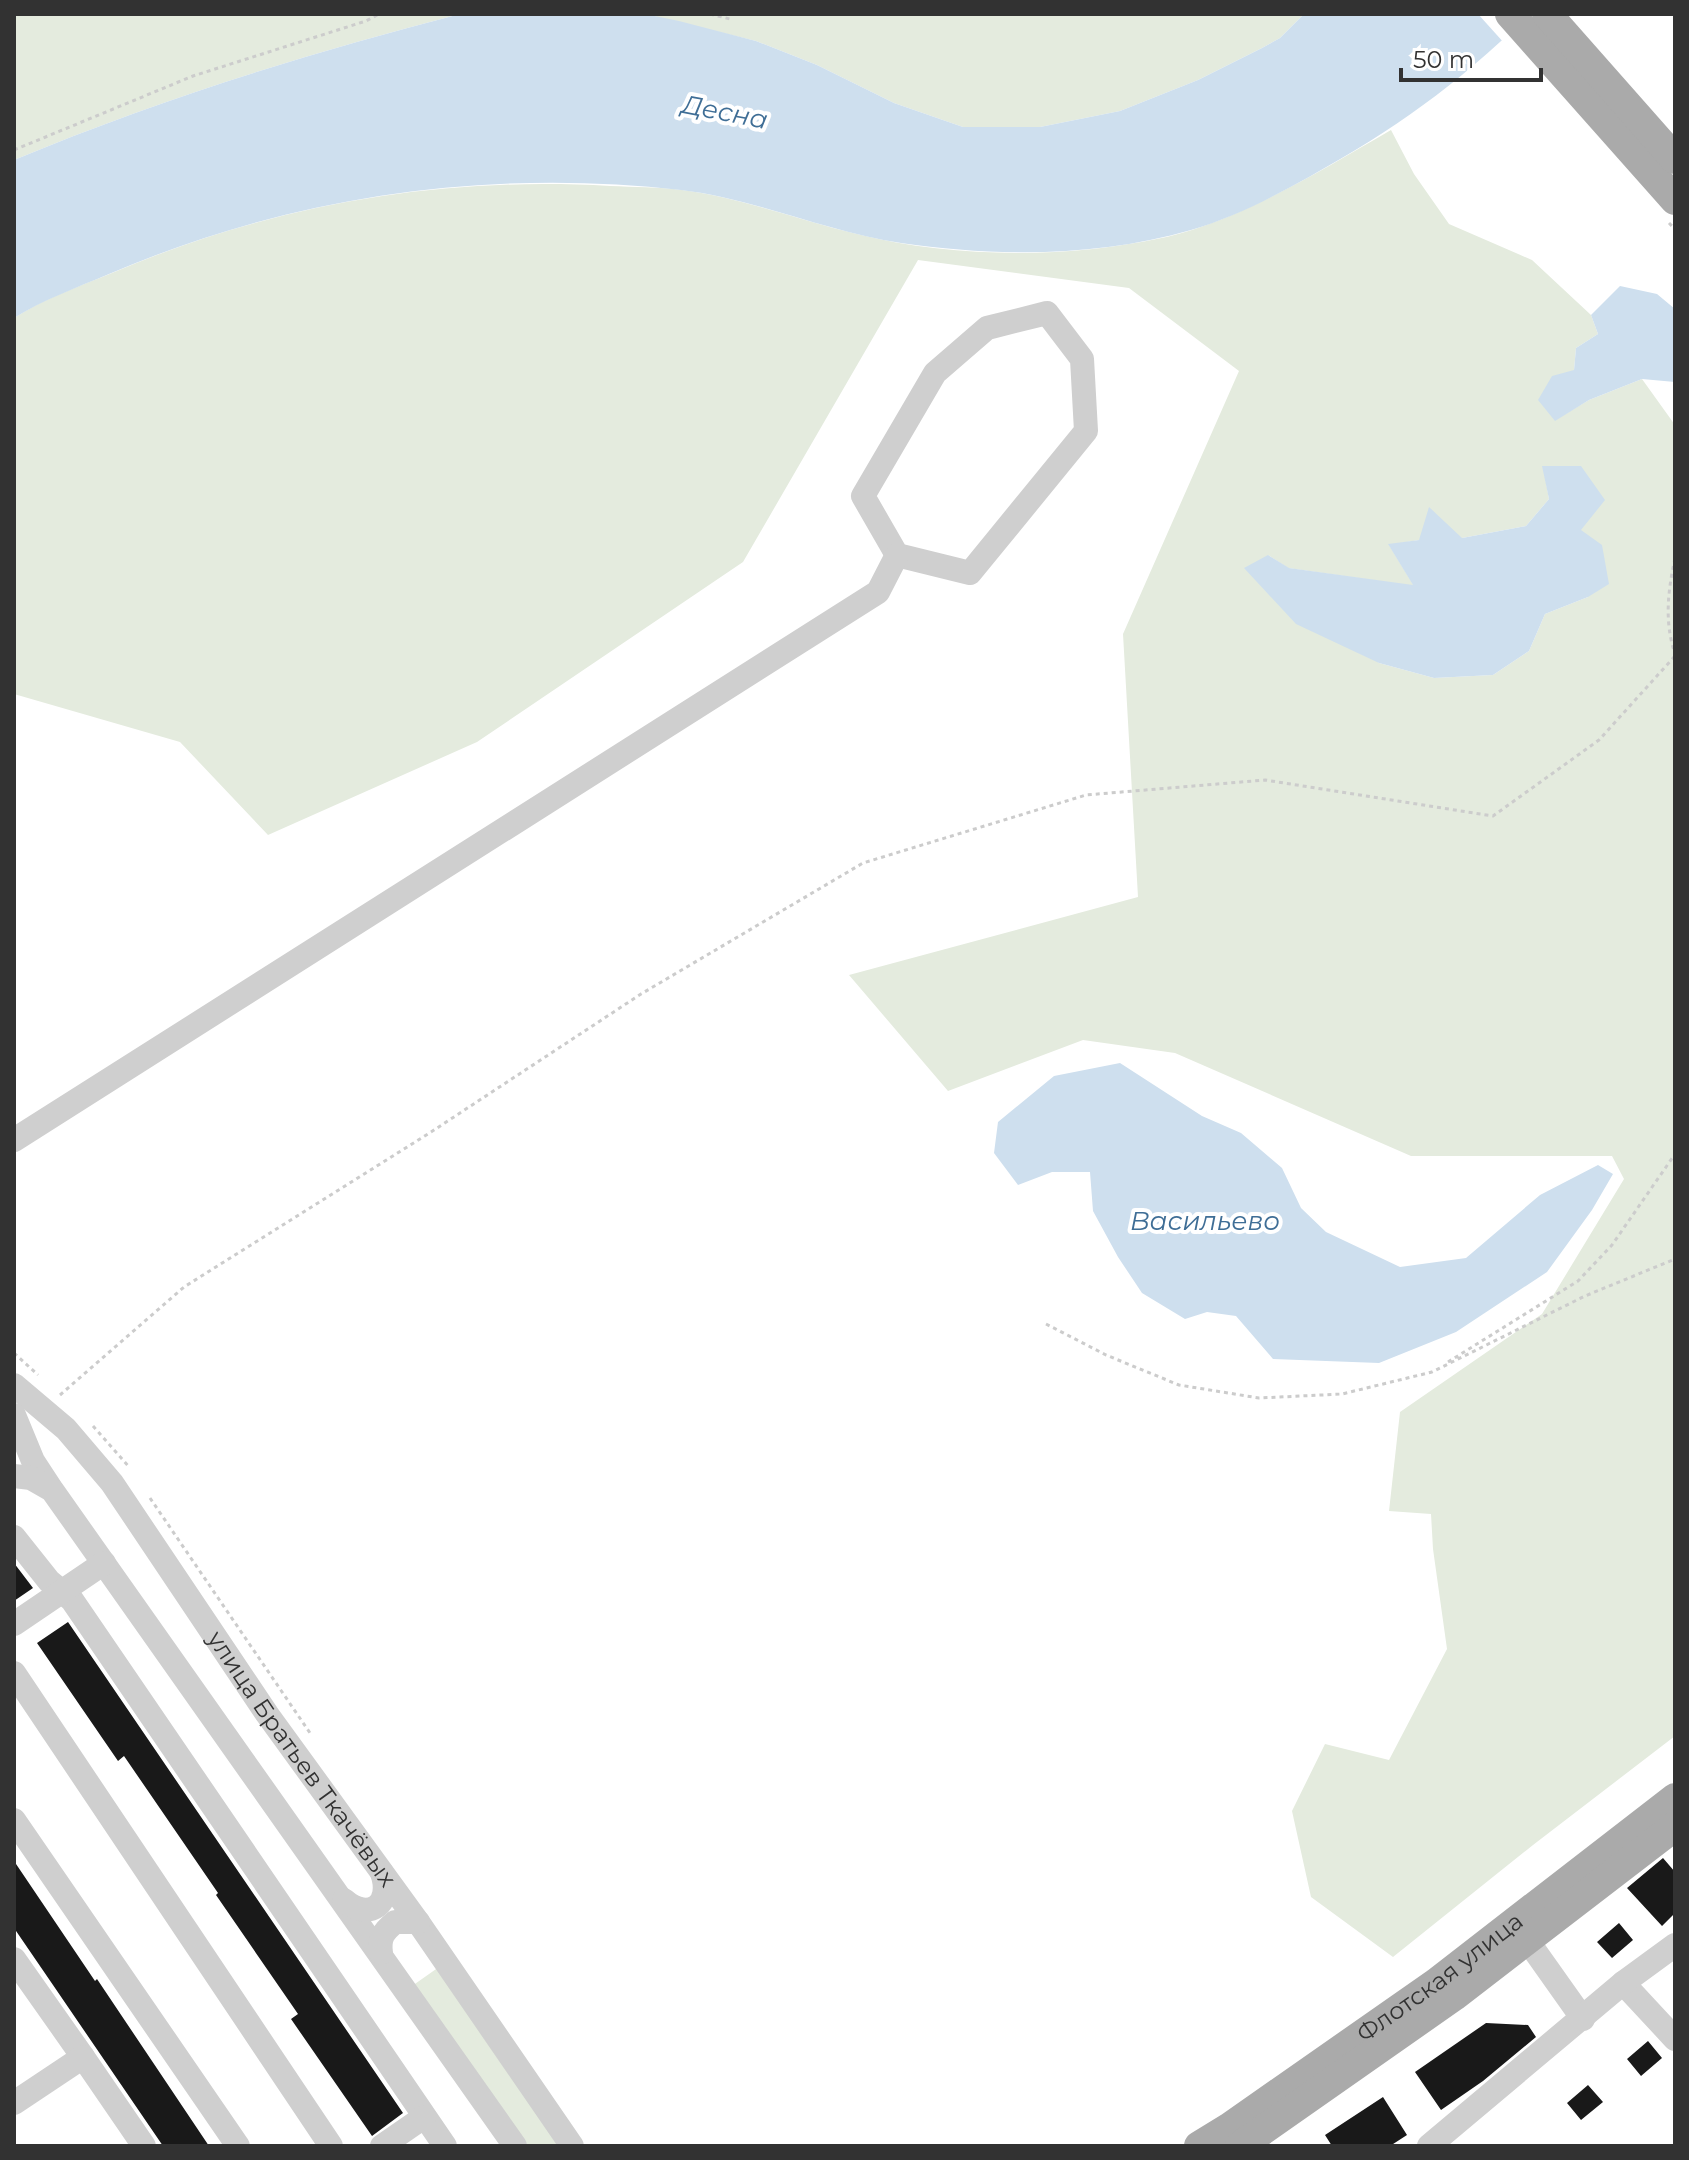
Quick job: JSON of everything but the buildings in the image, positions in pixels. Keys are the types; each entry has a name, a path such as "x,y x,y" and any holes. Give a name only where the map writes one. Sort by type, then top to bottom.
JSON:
{"main road":[{"path":"1510,14 1675,200"},
{"path":"1547,14 1675,159"},
{"name":"Флотская улица","path":"1199,2146 1436,1983 1675,1798"},
{"name":"Флотская улица","path":"1240,2146 1454,1996 1675,1826"}],"street":[{"path":"1047,313 1082,359 1086,431 970,573 897,555 863,496 935,373 987,328 1047,313"},
{"path":"14,1140 878,592 897,555"},
{"name":"улица Братьев Ткачёвых","path":"14,1385 58,1413 112,1483 267,1714 418,1922 572,2146"},
{"path":"58,1413 19,1443 515,2146"},
{"path":"14,1476 31,1478 52,1490"},
{"path":"14,1537 49,1581 72,1600 445,2146"},
{"path":"14,1624 104,1563"},
{"path":"14,1673 331,2146"},
{"path":"14,1820 238,2146"},
{"path":"344,1900 355,1910 368,1911 379,1904 387,1885 382,1873"},
{"path":"381,1953 379,1941 385,1930 395,1922 418,1922"},
{"path":"1527,1940 1583,2019"},
{"path":"1429,2146 1623,1983 1675,1945"},
{"path":"14,1959 144,2146"},
{"path":"1623,1983 1675,2039"},
{"path":"14,2103 83,2057"},
{"path":"382,2146 424,2117"}],"path":[{"path":"14,150 193,76 366,21 379,14"},
{"path":"710,14 730,19"},
{"path":"58,1413 184,1287 431,1132 641,994 863,863 1086,795 1265,780 1493,816 1599,740 1675,655 1669,635 1667,595 1675,558"},
{"path":"1432,1372 1578,1281 1612,1245 1675,1154"},
{"path":"1046,1324 1106,1355 1179,1385 1259,1398 1342,1394 1432,1372 1585,1296 1675,1259"},
{"path":"14,1353 38,1375"}],"shaded area":[{"path":"14,14 460,14 234,79 123,117 14,160"},
{"path":"645,14 1304,14 1280,38 1262,48 1198,80 1120,111 1040,127 963,127 894,103 817,65 756,41"},
{"path":"1391,130 1414,174 1449,224 1532,260 1591,315 1598,334 1576,348 1574,370 1555,420 1589,400 1642,379 1675,425 1675,1736 1393,1957 1311,1897 1292,1811 1325,1744 1389,1760 1447,1649 1431,1514 1389,1511 1400,1412 1542,1314 1624,1179 1612,1156 1411,1156 1175,1053 1083,1040 948,1091 849,975 1138,897 1123,634 1239,371 1129,288 918,260 743,562 477,742 268,835 180,742 14,694 14,318 75,288 172,249 294,213 356,200 482,186 545,184 673,189 726,198 857,234 915,245 1004,253 1093,249 1168,237 1218,221 1294,185","holes":["1543,466 1580,530 1588,597 1545,614 1529,651 1493,675 1434,678 1379,663 1268,555 1288,568 1414,586 1389,545 1462,538 1526,526 1549,499"]},
{"path":"439,1967 561,2146 521,2146 412,1986"}],"water":[{"name":"Десна","path":"460,14 645,14 756,41 817,65 894,103 963,127 1040,127 1120,111 1198,80 1280,38 1304,14 1530,14 1425,104 1341,159 1237,213 1156,239 1084,250 974,251 873,238 709,194 681,190 608,184 462,186 390,194 318,207 248,225 178,247 109,274 14,318 14,160 123,117 234,79"},
{"path":"1620,286 1657,294 1675,309 1675,382 1642,379 1589,400 1555,421 1538,400 1552,376 1574,370 1576,348 1598,334 1591,315"},
{"path":"1542,466 1581,466 1605,500 1581,530 1602,545 1609,584 1588,597 1545,614 1529,651 1493,675 1434,678 1379,663 1296,624 1244,568 1268,555 1289,568 1413,585 1388,544 1419,540 1429,507 1462,538 1526,526 1549,499"},
{"name":"Васильево","path":"1120,1063 1202,1116 1241,1133 1282,1168 1301,1208 1326,1232 1400,1267 1466,1258 1540,1195 1598,1165 1613,1174 1592,1210 1547,1272 1456,1332 1379,1363 1273,1359 1236,1316 1207,1312 1185,1319 1142,1293 1093,1211 1090,1172 1052,1172 1018,1185 994,1153 998,1122 1054,1076"}],"pier":[{"path":"1478,14 1534,14 1505,44"}]}
